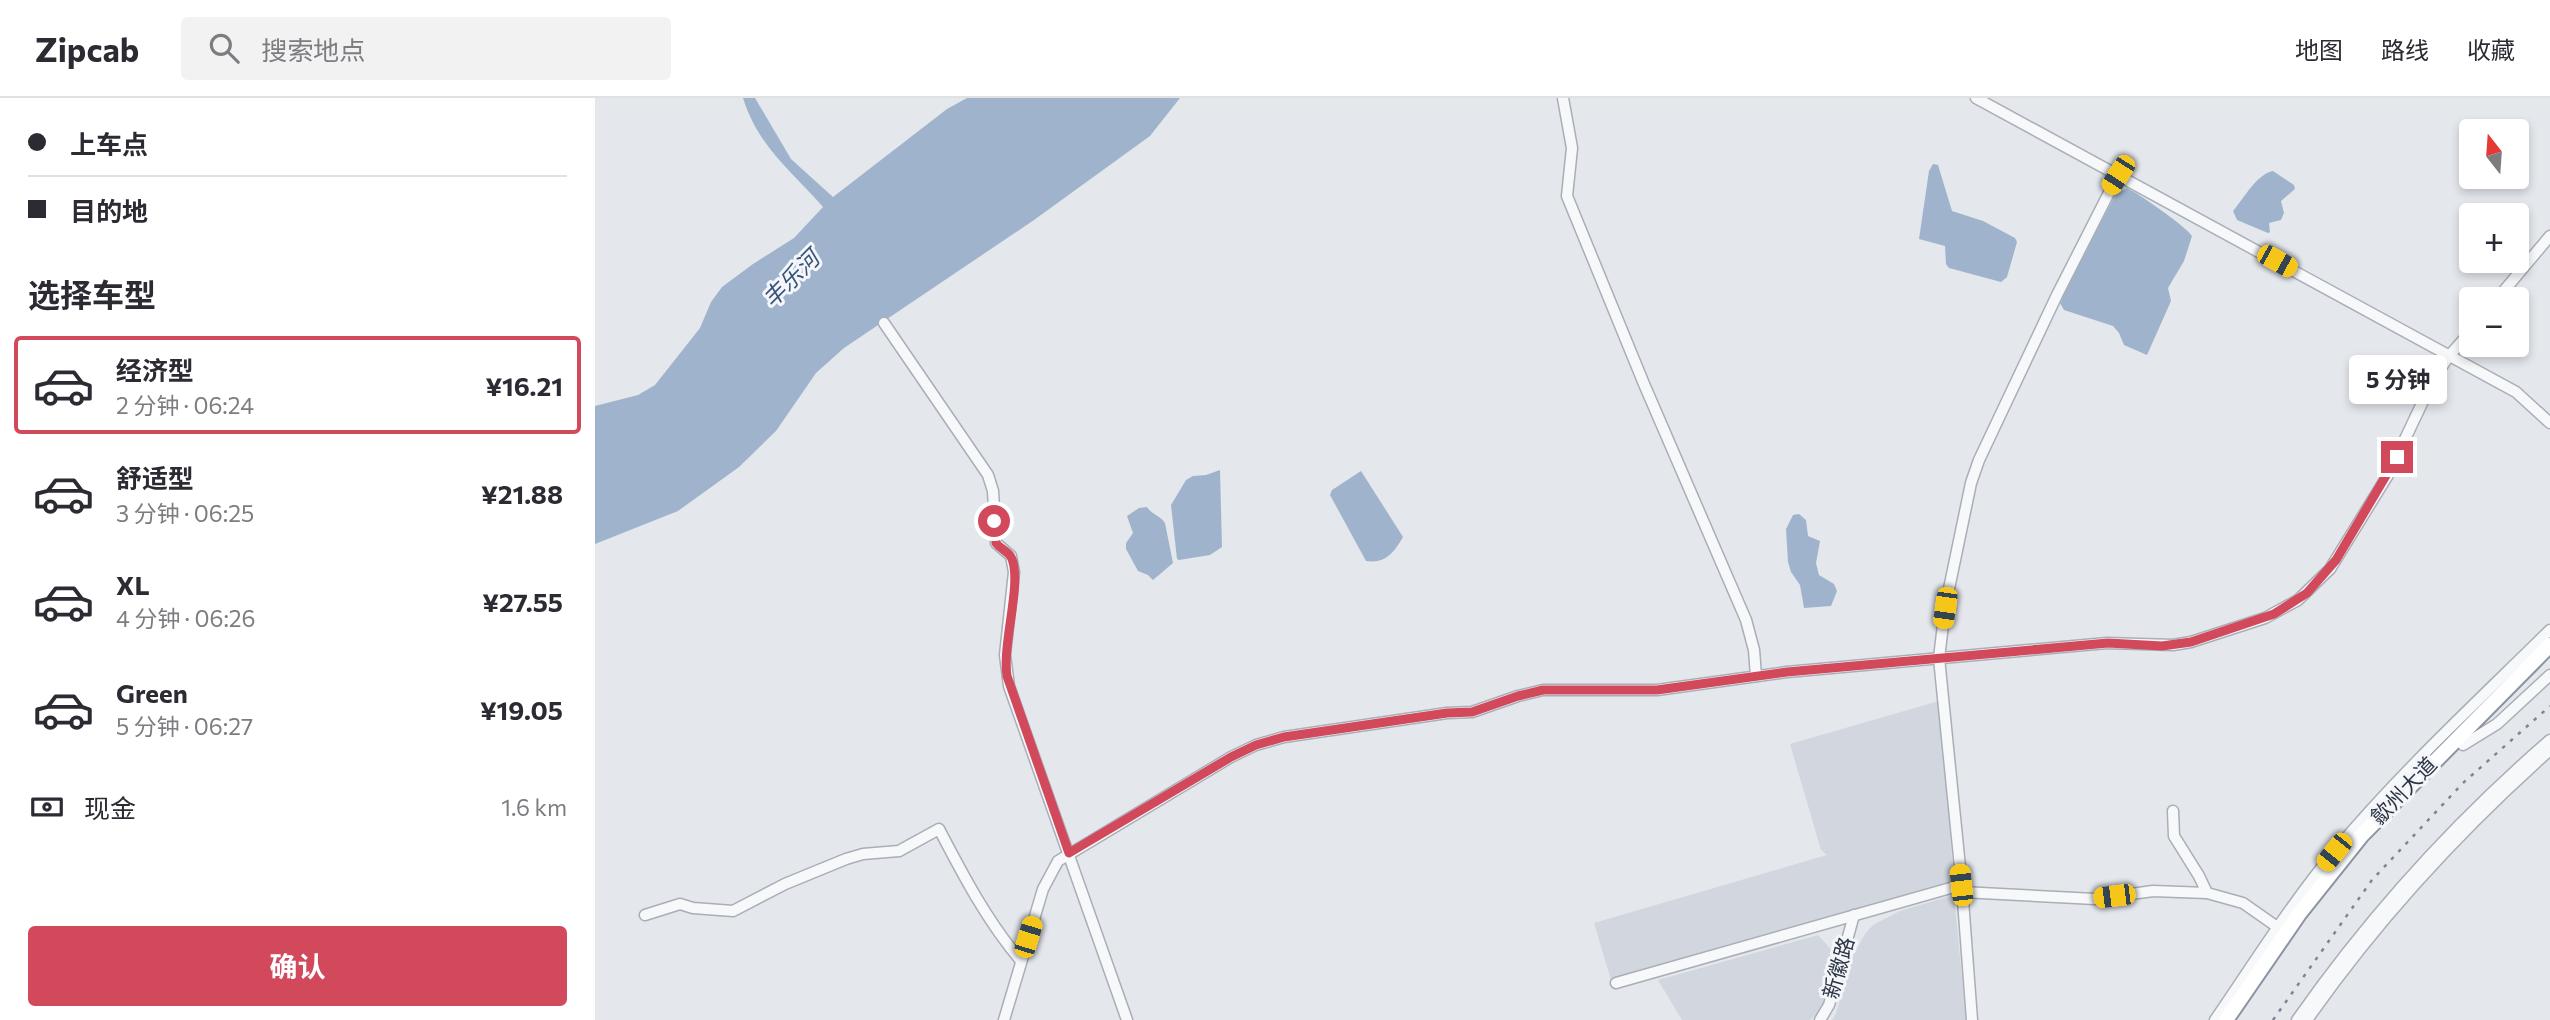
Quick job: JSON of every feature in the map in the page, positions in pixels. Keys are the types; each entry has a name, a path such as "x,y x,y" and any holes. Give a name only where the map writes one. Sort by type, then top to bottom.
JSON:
{"highway":[{"name":"歙州大道","path":"2226,1020 2282,930 2362,835 2550,645"},
{"name":"歙州大道","path":"2237,1020 2307,919 2347,868 2392,816 2550,658"}],"street":[{"path":"1563,98 1572,148 1567,196 1746,620 1754,650 1756,676"},
{"path":"1976,98 2516,392 2550,423"},
{"path":"1972,1020 1939,658 1945,608 1971,483 1979,460 2118,175"},
{"path":"2507,287 2550,236"},
{"path":"884,323 989,478 996,543 1011,556 1014,572 1005,655 1007,676 1127,1020"},
{"path":"1004,1020 1042,888 1058,861 1231,757 1275,739 1447,713 1472,712 1543,690 1657,690 1756,676 2108,643 2162,646 2182,644 2265,618 2291,606 2315,586 2336,560 2388,475 2434,380 2459,345"},
{"path":"2215,1020 2282,930 2316,874 2364,817 2550,630"},
{"path":"2463,745 2497,724 2550,676"},
{"path":"2297,1020 2352,945 2418,868 2485,799 2550,740"},
{"path":"2307,1020 2352,958 2416,882 2473,821 2550,750"},
{"path":"2173,811 2174,836 2207,893"},
{"path":"645,915 680,904 693,908 733,911 785,884 846,859 899,851 939,830 977,900 1005,943 1021,961"},
{"path":"1616,984 1854,915 1962,888 2095,898 2153,891 2207,893 2243,903 2282,930"},
{"name":"新徽路","path":"1821,1020 1829,1005 1854,915"}],"shaded area":[{"path":"1939,701 1954,880 1611,980 1594,923 1827,855 1821,850 1790,744"},
{"path":"1954,895 1966,1020 1832,1020 1854,954 1873,925 1900,911"},
{"path":"1818,935 1837,956 1821,1010 1810,1020 1682,1020 1658,980"}],"water":[{"name":"丰乐河","path":"743,98 755,98 791,159 833,197 947,109 967,98 1180,98 1150,136 1034,220 844,348 816,373 776,431 739,467 678,511 595,544 595,406 638,395 655,385 700,328 711,302 722,287 794,238 823,207 767,144"},
{"path":"1933,164 1938,165 1952,211 1983,221 2015,238 2017,242 2007,277 2001,282 1949,268 1946,264 1945,246 1919,239 1929,171"},
{"path":"2273,171 2294,185 2295,189 2281,201 2284,213 2281,220 2269,223 2268,233 2237,220 2233,211 2256,182"},
{"path":"2127,188 2162,211 2192,236 2184,261 2168,288 2171,301 2147,355 2124,345 2113,326 2064,310 2060,303 2096,224 2100,224 2116,194"},
{"path":"1220,470 1222,547 1210,555 1179,560 1171,505 1186,480"},
{"path":"1361,471 1403,537 1393,552 1379,561 1366,561 1330,495 1332,490"},
{"path":"1147,507 1165,523 1173,563 1153,580 1138,571 1126,549 1126,543 1133,533 1127,516 1139,508"},
{"path":"1799,514 1806,520 1808,536 1820,541 1816,563 1819,575 1834,584 1837,591 1831,606 1804,608 1800,585 1791,572 1786,529 1793,515"}],"railway":[{"path":"2273,1020 2372,880 2463,783 2550,706"}],"route":[{"path":"994,521 996,543 1011,556 1014,572 1005,655 1007,676 1069,853 1239,752 1284,737 1447,713 1472,712 1543,690 1657,690 1787,672 2108,643 2162,646 2191,642 2265,618 2291,606 2307,593 2336,560 2397,457"}]}
